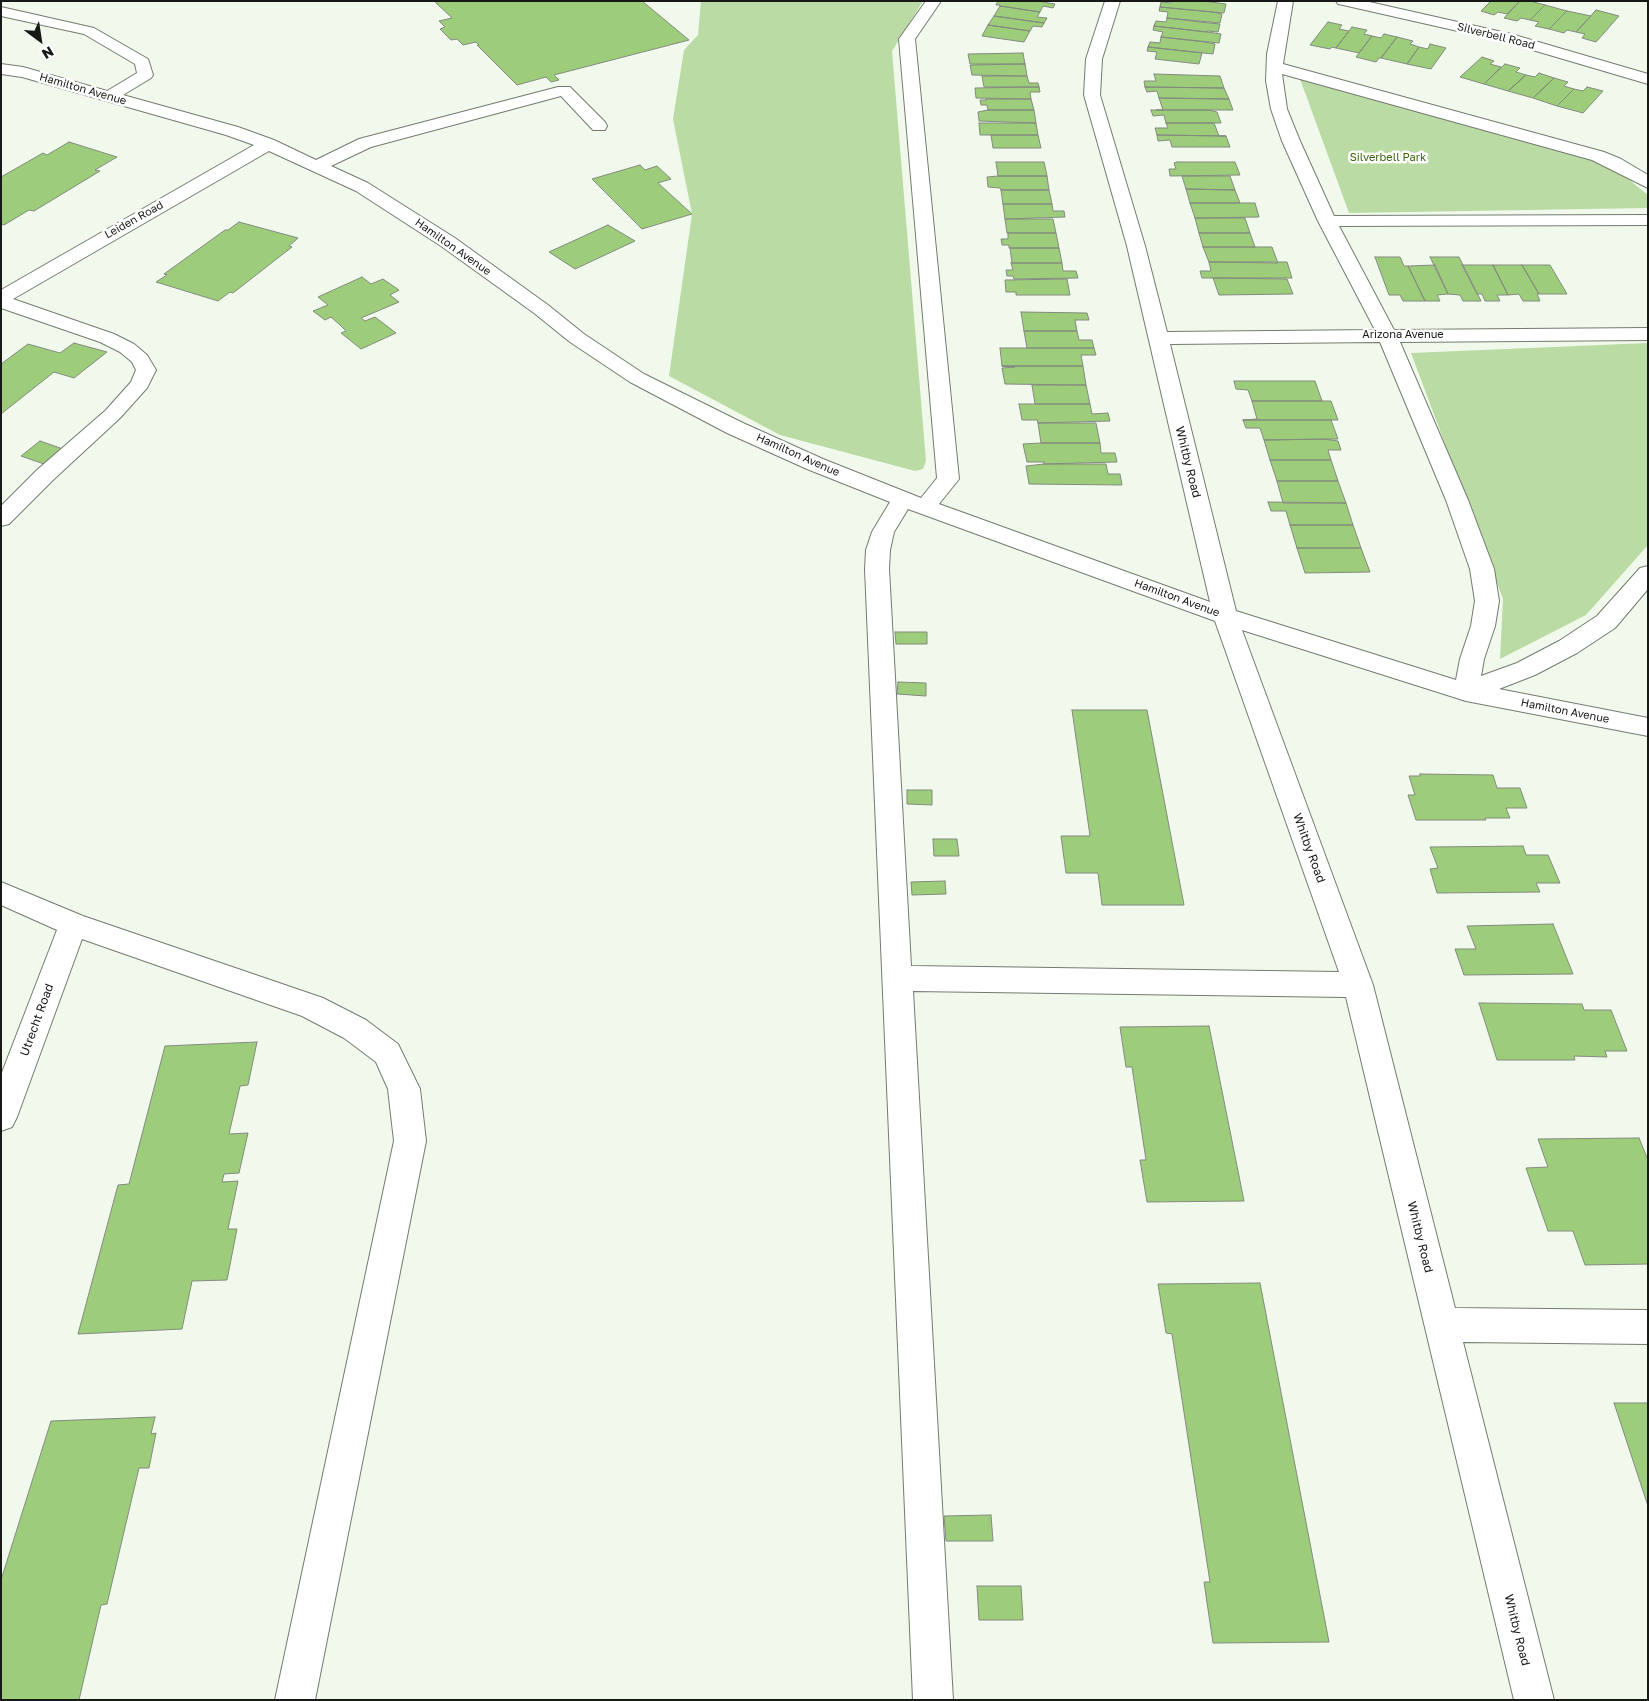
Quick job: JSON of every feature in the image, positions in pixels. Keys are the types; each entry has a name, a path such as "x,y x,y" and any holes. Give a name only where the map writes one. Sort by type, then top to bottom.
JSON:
{"street":[{"path":"933,1700 877,569 878,550 882,532 914,503 948,480 907,39 934,1"},
{"name":"Whitby Road","path":"1113,1 1094,59 1092,95 1136,246 1225,616 1358,985 1534,1700"},
{"path":"1286,1 1275,54 1274,81 1279,109 1326,220 1387,335 1457,500 1482,569 1487,601 1483,626 1472,659 1466,692"},
{"name":"Silverbell Road","path":"1343,1 1506,37 1648,79"},
{"path":"1,12 90,31 142,62 145,75 110,96"},
{"path":"1275,67 1598,156 1615,163 1648,183"},
{"name":"Hamilton Avenue","path":"1,69 23,72 195,119 268,144 362,187 448,242 577,338 637,378 744,432 815,464 914,503 1225,616 1466,692 1648,727"},
{"path":"317,166 365,143 564,90 599,126"},
{"name":"Leiden Road","path":"1,299 268,144"},
{"path":"1326,220 1648,220"},
{"path":"1,299 107,338 127,348 140,359 146,370 140,384 113,414 45,475 1,519"},
{"name":"Arizona Avenue","path":"1158,338 1648,334"},
{"path":"1466,692 1526,669 1568,647 1606,622 1648,574"},
{"path":"1,893 73,924 312,1007 355,1029 387,1053 404,1089 410,1141 295,1700"},
{"name":"Utrecht Road","path":"1,1117 73,924"},
{"path":"898,978 1358,985"},
{"path":"1442,1325 1648,1327"}],"green space":[{"path":"701,1 923,1 892,51 926,461 923,469 915,471 780,435 669,376 692,214 673,119 684,50 698,35"},
{"name":"Silverbell Park","path":"1300,79 1605,160 1648,195 1648,208 1349,213"},
{"path":"1648,343 1648,545 1586,615 1500,659 1503,599 1411,353"}],"building":[{"path":"434,1 642,1 689,40 554,75 559,80 551,82 546,77 517,85 476,42 463,45 457,39 451,40 440,29 445,27 439,21 452,18"},
{"path":"998,1 1037,1 1055,4 1053,8 1043,6 1040,12 996,5"},
{"path":"1172,1 1203,1 1226,4 1224,13 1160,7 1161,2 1171,3"},
{"path":"1491,1 1520,1 1507,14 1498,12 1494,15 1481,11"},
{"path":"1520,1 1530,1 1545,5 1530,20 1521,18 1517,21 1504,18"},
{"path":"1545,5 1567,11 1549,29 1535,26 1539,22 1530,20"},
{"path":"1000,6 1040,12 1037,17 1047,18 1044,23 994,16"},
{"path":"1160,7 1222,14 1220,23 1167,18 1168,12 1159,11"},
{"path":"1596,10 1619,16 1596,42 1582,38 1585,34 1576,32"},
{"path":"1567,11 1591,16 1576,32 1567,30 1564,33 1549,29"},
{"path":"994,16 1044,23 1042,27 1033,26 1030,31 988,25"},
{"path":"1167,18 1220,24 1218,32 1154,26 1156,21 1166,22"},
{"path":"1328,22 1342,25 1339,29 1349,31 1336,48 1332,47 1330,49 1310,45"},
{"path":"988,25 1030,31 1024,42 982,36"},
{"path":"1154,26 1221,34 1219,43 1161,37 1163,32 1153,30"},
{"path":"1352,27 1367,30 1364,34 1372,36 1359,53 1336,48"},
{"path":"1384,34 1397,37 1381,58 1376,62 1356,57 1372,36 1381,38"},
{"path":"1161,37 1215,44 1213,54 1148,47 1150,42 1160,43"},
{"path":"1397,37 1413,41 1410,44 1419,47 1407,64 1381,58"},
{"path":"1430,44 1446,48 1431,69 1407,64 1419,47 1428,49"},
{"path":"1148,47 1202,53 1199,64 1155,59 1157,52 1147,51"},
{"path":"1023,53 1025,64 970,64 968,54"},
{"path":"1482,57 1494,61 1490,64 1501,67 1484,84 1460,77"},
{"path":"1025,64 1027,76 972,75 970,65"},
{"path":"1505,64 1520,68 1516,72 1526,75 1508,91 1484,84"},
{"path":"1539,73 1554,78 1533,98 1508,91 1526,75 1535,77"},
{"path":"1154,74 1220,76 1224,88 1145,87 1144,81 1156,81"},
{"path":"982,76 1027,76 1029,83 1038,83 1039,87 984,87"},
{"path":"1554,78 1568,82 1564,86 1574,89 1557,106 1533,98"},
{"path":"1039,87 1040,92 1030,92 1031,99 976,98 975,88"},
{"path":"1145,87 1224,88 1229,99 1159,98 1157,91 1147,92"},
{"path":"1587,87 1603,91 1583,113 1557,106 1574,89 1583,91"},
{"path":"1159,98 1229,99 1233,110 1163,110"},
{"path":"1031,99 1034,110 988,110 987,105 981,105 980,100"},
{"path":"988,110 1034,110 1036,123 979,121 978,112"},
{"path":"1151,110 1209,110 1217,112 1221,123 1166,123 1164,115 1153,116"},
{"path":"979,123 1036,123 1038,135 980,135"},
{"path":"1166,123 1214,123 1219,136 1157,135 1155,128 1168,128"},
{"path":"991,135 1038,135 1041,148 993,148"},
{"path":"1157,135 1226,136 1230,147 1172,147 1170,140 1158,141"},
{"path":"69,142 117,157 95,170 100,171 34,211 29,210 4,225 1,224 1,177 43,153 47,155"},
{"path":"996,162 1044,162 1047,176 998,176"},
{"path":"1235,162 1240,175 1170,176 1169,169 1176,169 1174,163"},
{"path":"640,165 645,170 657,166 671,179 658,183 692,214 642,229 592,179"},
{"path":"1047,176 1049,190 1001,190 1000,188 988,187 987,177"},
{"path":"1182,176 1230,176 1235,190 1186,189"},
{"path":"1186,189 1235,190 1240,203 1190,203"},
{"path":"1001,190 1049,190 1052,204 1003,204"},
{"path":"1190,203 1255,203 1259,217 1195,218"},
{"path":"1003,204 1052,204 1053,211 1064,211 1065,217 1005,219"},
{"path":"1195,218 1245,218 1250,233 1199,233"},
{"path":"1005,219 1053,219 1056,233 1007,233"},
{"path":"239,222 298,238 289,246 292,247 233,293 230,292 218,301 156,282 167,275 164,274"},
{"path":"608,225 635,241 575,269 549,252"},
{"path":"1008,233 1056,233 1059,248 1009,248 1009,245 1002,245 1001,239 1008,239"},
{"path":"1199,233 1250,233 1255,247 1203,247"},
{"path":"1203,247 1272,247 1278,263 1209,262"},
{"path":"1010,248 1059,248 1062,263 1012,263"},
{"path":"1375,257 1400,257 1404,266 1408,266 1425,301 1403,301 1400,295 1389,295"},
{"path":"1430,257 1459,257 1481,301 1463,301 1460,295 1448,294"},
{"path":"1209,262 1287,262 1292,278 1202,278 1200,271 1211,271"},
{"path":"1011,263 1062,263 1063,271 1076,271 1078,278 1014,279 1013,276 1007,276 1006,270 1013,270"},
{"path":"1435,265 1448,294 1437,295 1440,301 1425,301 1408,266"},
{"path":"1462,265 1493,265 1508,295 1497,295 1500,301 1485,301 1482,294 1477,294"},
{"path":"1493,265 1522,265 1539,294 1537,294 1540,301 1523,301 1519,294 1508,295"},
{"path":"1522,265 1550,265 1567,294 1539,294"},
{"path":"362,277 371,284 383,279 399,290 390,295 399,302 361,318 365,321 375,317 396,333 361,349 341,333 346,331 331,317 325,320 313,311 328,305 318,297"},
{"path":"1213,278 1287,279 1293,294 1219,295"},
{"path":"1067,279 1070,295 1016,295 1016,292 1006,292 1005,280"},
{"path":"1021,312 1087,313 1089,320 1075,320 1077,331 1024,331"},
{"path":"1024,331 1077,331 1079,340 1092,340 1094,348 1027,348"},
{"path":"74,343 107,352 74,378 54,372 1,414 1,364 28,344 60,353"},
{"path":"1000,348 1094,348 1096,355 1081,355 1083,366 1002,366"},
{"path":"1002,366 1083,366 1086,385 1005,384 1002,368 1015,367"},
{"path":"1234,381 1315,381 1322,401 1252,401 1248,390 1236,389"},
{"path":"1032,385 1086,385 1090,404 1035,404"},
{"path":"1252,401 1331,401 1338,420 1243,420 1257,419"},
{"path":"1019,404 1090,404 1092,414 1108,413 1110,421 1038,423 1037,420 1022,420"},
{"path":"1243,420 1331,420 1338,439 1264,440 1260,428 1246,428"},
{"path":"1038,423 1096,423 1100,443 1041,443"},
{"path":"1324,439 1338,441 1341,450 1328,450 1331,460 1270,460 1264,440"},
{"path":"40,441 63,449 44,464 21,456"},
{"path":"1100,443 1101,453 1115,453 1117,462 1044,464 1044,462 1027,462 1023,444"},
{"path":"1270,460 1331,460 1338,481 1277,481"},
{"path":"1044,464 1106,464 1108,474 1120,474 1122,485 1029,484 1026,466"},
{"path":"1277,481 1338,481 1346,503 1283,503"},
{"path":"1268,502 1346,503 1353,525 1290,525 1286,511 1271,511"},
{"path":"1290,525 1353,525 1361,548 1297,548"},
{"path":"1297,548 1361,548 1370,572 1305,573"},
{"path":"895,632 927,632 927,644 896,644"},
{"path":"898,682 926,683 926,696 897,694"},
{"path":"1072,710 1147,710 1184,905 1102,905 1098,873 1066,873 1061,836 1090,836"},
{"path":"1420,774 1493,775 1497,788 1520,788 1527,808 1506,808 1510,818 1416,820 1408,795 1415,795 1409,776 1420,776"},
{"path":"907,790 932,790 932,805 907,804"},
{"path":"933,839 957,839 959,856 934,856"},
{"path":"1523,846 1526,855 1548,855 1560,883 1536,883 1540,892 1437,893 1430,869 1438,868 1430,847"},
{"path":"945,881 946,894 912,895 911,882"},
{"path":"1553,924 1573,974 1464,975 1455,949 1476,949 1467,926"},
{"path":"1479,1003 1582,1004 1584,1010 1611,1010 1627,1051 1605,1051 1607,1057 1574,1056 1575,1060 1497,1060"},
{"path":"1209,1026 1244,1201 1147,1202 1140,1160 1146,1160 1132,1067 1126,1067 1120,1027"},
{"path":"257,1042 248,1085 240,1086 229,1134 248,1133 239,1173 224,1174 222,1182 238,1181 228,1229 237,1229 227,1280 192,1281 182,1329 78,1334 118,1185 129,1184 165,1046"},
{"path":"1639,1138 1648,1160 1648,1264 1585,1265 1573,1231 1548,1231 1526,1168 1548,1167 1538,1139"},
{"path":"1260,1283 1329,1642 1213,1643 1204,1582 1210,1582 1172,1334 1166,1333 1158,1284"},
{"path":"1614,1403 1648,1403 1648,1506"},
{"path":"155,1417 151,1434 156,1433 149,1468 139,1468 107,1604 101,1605 79,1700 1,1700 1,1580 51,1421"},
{"path":"991,1515 993,1541 946,1541 944,1516"},
{"path":"977,1586 1021,1586 1023,1620 979,1620"}]}
